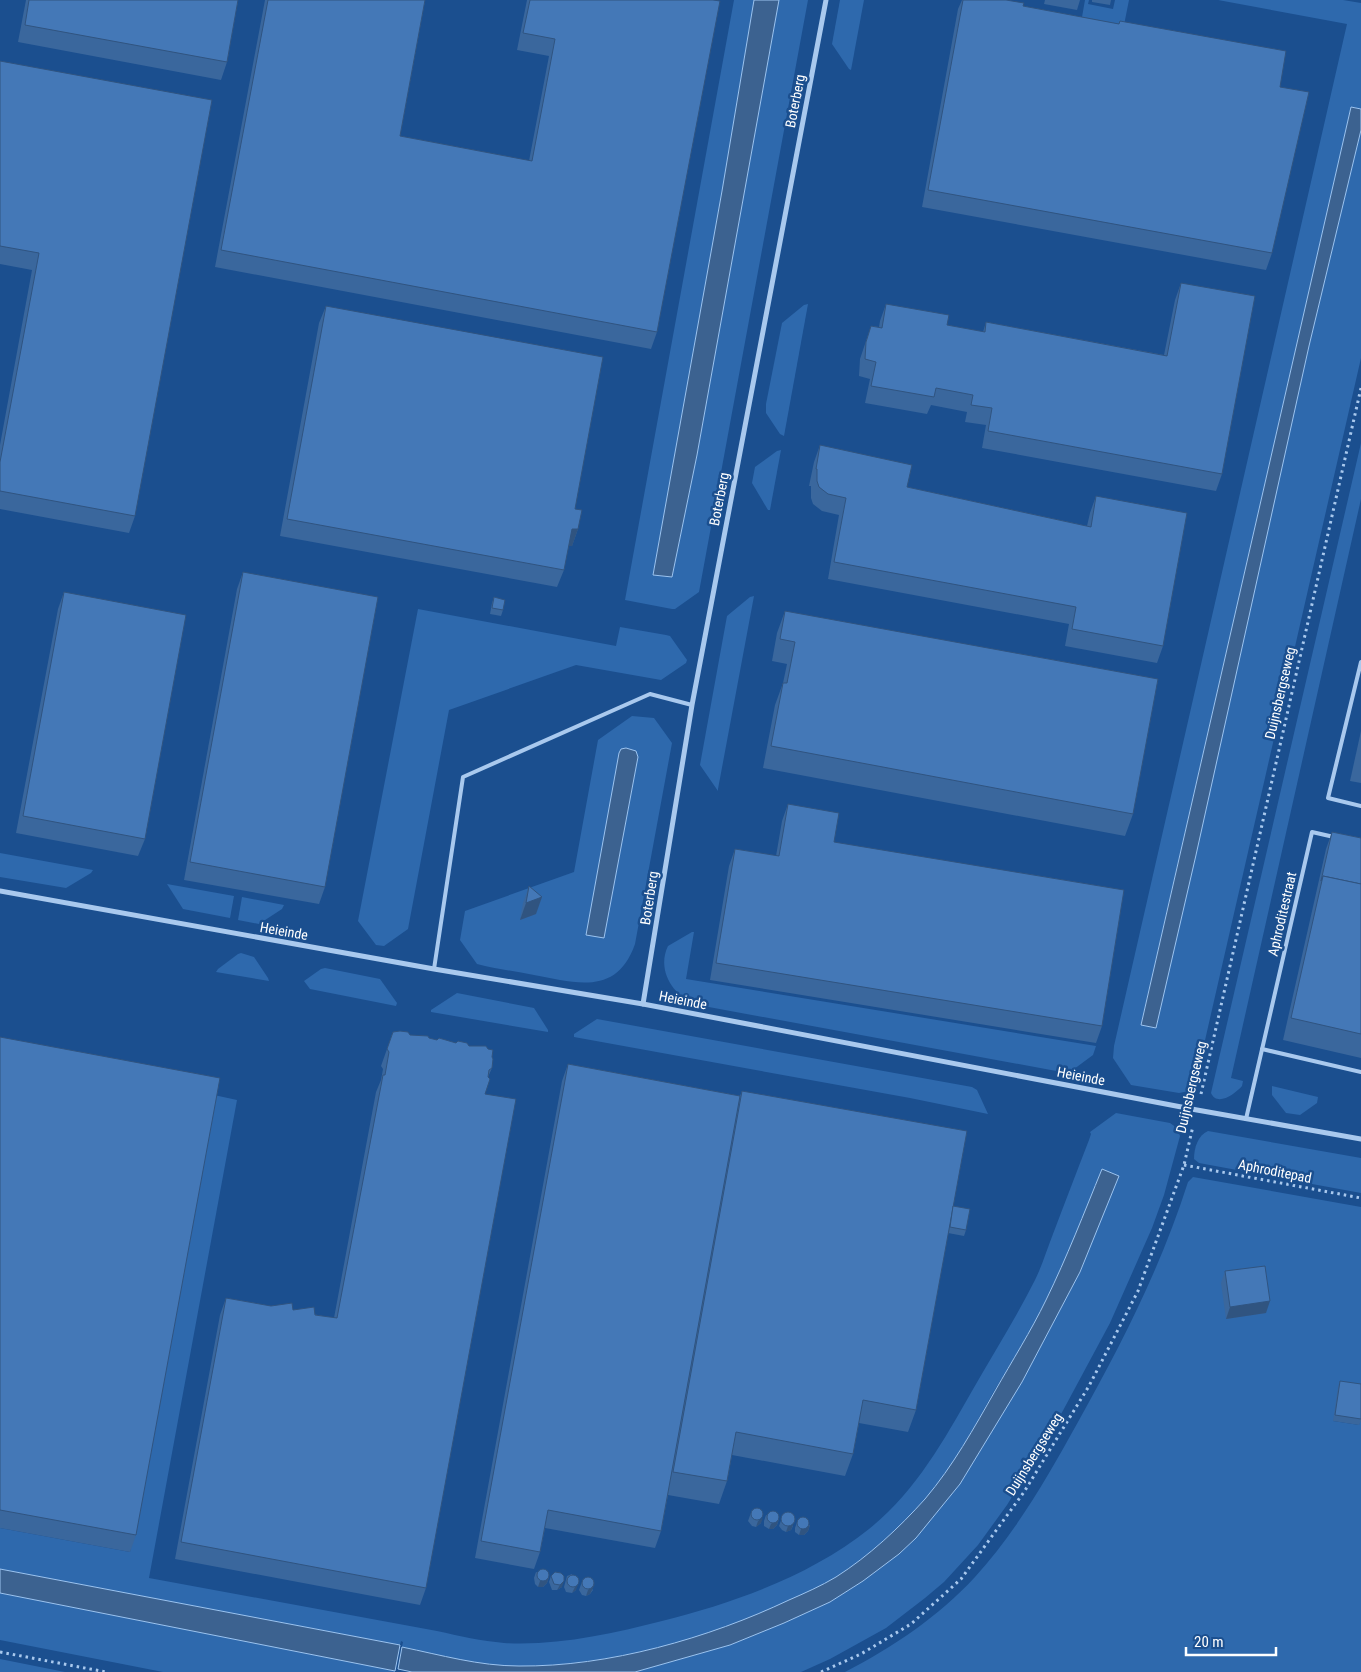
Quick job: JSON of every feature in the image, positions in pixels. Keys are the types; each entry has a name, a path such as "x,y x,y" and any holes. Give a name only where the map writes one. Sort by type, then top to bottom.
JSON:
{"street":[{"name":"Boterberg","path":"643,1004 692,706 826,0"},
{"name":"Heieinde","path":"0,891 434,969 643,1004 1197,1110 1361,1139"}],"lane":[{"path":"1361,662 1328,798 1361,806"},
{"path":"1354,691 1361,692"},
{"path":"434,969 463,777 650,694 692,706"},
{"name":"Aphroditestraat","path":"1246,1119 1312,832 1336,837"},
{"path":"1262,1049 1361,1072"}],"path":[{"name":"Duijnsbergseweg","path":"821,1672 861,1654 911,1624 961,1579 1024,1492 1089,1386 1138,1290 1184,1165 1361,388"},
{"name":"Aphroditepad","path":"1184,1165 1361,1198"},
{"path":"0,1652 106,1672"}],"shaded area":[{"path":"734,0 754,0 722,191 653,575 672,577 697,455 779,0 808,0 699,592 675,609 672,609 625,600"},
{"path":"754,0 779,0 697,455 672,577 653,575 722,191"},
{"path":"840,0 864,0 851,70 832,44"},
{"path":"1085,0 1089,0 1088,4 1113,9 1115,0 1129,0 1124,25 1082,17"},
{"path":"1218,0 1343,0 1361,3 1361,109 1351,107 1141,1024 1156,1028 1309,346 1361,130 1361,358 1195,1084 1189,1091 1179,1093 1131,1085 1113,1058 1114,1046 1347,24"},
{"path":"1351,107 1361,109 1361,130 1309,346 1196,855 1156,1028 1141,1025"},
{"path":"808,304 784,436 780,434 766,413 766,404 782,323 804,305"},
{"path":"1361,443 1361,499 1231,1078 1243,1081 1242,1086 1226,1098 1217,1099 1211,1093"},
{"path":"781,450 770,510 768,510 752,483 755,467"},
{"path":"754,596 718,791 700,765 727,616 750,597"},
{"path":"418,609 616,646 620,627 666,635 670,636 687,660 686,663 661,680 576,665 449,710 408,929 384,946 376,945 358,921"},
{"path":"632,716 654,718 672,743 635,944 627,961 618,972 606,979 594,982 565,981 477,964 460,940 465,911 574,872 598,740","holes":["638,757 604,937 586,935"]},
{"path":"626,748 636,751 638,757 604,938 586,935 619,753 621,749"},
{"path":"0,853 93,870 66,888 0,877"},
{"path":"167,884 234,896 230,918 183,909"},
{"path":"242,897 284,905 282,909 259,924 238,920"},
{"path":"694,932 686,979 1096,1046 1093,1055 1067,1073 698,1005 682,996 669,982 664,965 668,946"},
{"path":"241,953 254,957 269,981 216,972"},
{"path":"325,968 380,979 397,1003 396,1006 310,989 304,981"},
{"path":"457,993 534,1008 548,1032 431,1012 431,1010"},
{"path":"597,1019 972,1087 977,1090 988,1114 574,1037 574,1034"},
{"path":"1272,1086 1318,1097 1317,1103 1300,1115 1286,1113 1272,1095"},
{"path":"214,1095 237,1100 149,1578 504,1643 544,1643 584,1638 643,1626 716,1606 797,1574 846,1546 869,1529 900,1499 927,1465 1020,1308 1040,1269 1089,1140 1090,1132 1116,1113 1170,1123 1177,1128 1180,1136 1164,1195 1152,1228 1110,1323 1052,1431 1007,1505 978,1545 944,1582 886,1628 830,1659 801,1672 635,1672 730,1645 830,1602 863,1581 899,1554 916,1538 960,1484 1022,1382 1080,1272 1118,1176 1102,1169 1068,1252 1040,1312 954,1461 915,1510 860,1560 836,1577 803,1596 725,1628 683,1641 598,1660 557,1665 504,1666 460,1660 402,1647 403,1642 401,1641 400,1645 0,1569 0,1528 130,1552"},
{"path":"1208,1131 1361,1158 1361,1193 1199,1163 1194,1159 1196,1146 1199,1139"},
{"path":"1102,1169 1119,1176 1080,1272 1022,1382 960,1484 916,1538 899,1554 863,1581 830,1602 730,1645 635,1672 412,1672 398,1669 402,1647 460,1660 504,1666 553,1665 622,1656 692,1638 758,1614 813,1589 848,1569 883,1541 915,1510 945,1473 963,1446 1040,1312 1054,1284"},
{"path":"1193,1177 1361,1207 1361,1391 1333,1421 1359,1425 1361,1414 1361,1672 845,1672 897,1642 946,1605 975,1577 1005,1541 1067,1442 1125,1335 1153,1275 1188,1182"},
{"path":"0,1569 400,1645 395,1671 0,1593"},
{"path":"0,1593 395,1672 163,1672 0,1640"},
{"path":"0,1659 65,1672 0,1672"}],"building":[{"path":"29,0 238,0 227,62 25,25"},
{"path":"268,0 425,0 400,136 532,161 555,39 523,33 530,0 720,1 657,332 221,250"},
{"path":"963,0 1006,0 1024,3 1023,6 1119,24 1120,21 1286,51 1280,87 1309,92 1272,253 928,190"},
{"path":"0,61 212,100 135,516 0,491 0,462 39,253 0,246"},
{"path":"1181,283 1255,296 1222,474 988,431 992,408 971,405 973,395 936,388 934,397 871,386 876,362 865,359 866,342 871,326 882,328 886,304 949,315 947,325 985,332 986,322 1167,356"},
{"path":"326,306 603,357 575,509 582,510 578,529 572,529 564,570 287,519"},
{"path":"820,445 912,465 907,487 1091,527 1096,496 1187,513 1163,646 1072,629 1076,607 834,562 846,498 828,494 819,487 816,469"},
{"path":"243,572 378,597 325,887 190,862"},
{"path":"64,592 186,615 145,839 23,816"},
{"path":"494,597 505,600 503,610 492,608"},
{"path":"785,611 1158,679 1133,814 771,746 783,683 787,683 795,642 780,639"},
{"path":"788,804 839,813 834,842 1124,890 1102,1026 716,963 735,849 779,856"},
{"path":"1332,832 1361,838 1361,884 1323,876 1321,881"},
{"path":"1323,876 1361,884 1361,1034 1291,1018"},
{"path":"529,886 542,897 526,903"},
{"path":"393,1032 408,1032 410,1035 428,1036 437,1040 439,1038 456,1043 458,1041 467,1043 469,1046 486,1046 488,1049 493,1050 492,1068 489,1070 488,1077 490,1079 485,1094 516,1099 426,1588 181,1542 226,1298 271,1306 292,1303 293,1310 314,1307 315,1315 337,1318 383,1075 385,1075 389,1052 387,1049"},
{"path":"0,1037 220,1078 136,1535 0,1510"},
{"path":"568,1064 740,1096 661,1531 548,1510 540,1552 481,1541"},
{"path":"742,1091 967,1131 916,1410 863,1400 853,1454 736,1432 727,1481 673,1472"},
{"path":"953,1206 970,1209 966,1230 950,1227"},
{"path":"1265,1266 1270,1301 1230,1307 1225,1271"},
{"path":"1340,1381 1361,1384 1361,1419 1335,1415"},
{"path":"759,1508 762,1509 762,1519 755,1520 752,1519 751,1512 752,1509"},
{"path":"775,1511 778,1512 778,1522 771,1523 768,1522 767,1515 768,1512"},
{"path":"788,1512 793,1514 795,1519 793,1524 788,1526 783,1524 781,1519 783,1514"},
{"path":"801,1517 805,1517 809,1523 805,1529 801,1529 797,1525 797,1521"},
{"path":"545,1569 548,1570 548,1580 541,1581 538,1580 537,1573 538,1570"},
{"path":"555,1572 561,1573 564,1576 564,1581 560,1585 554,1584 551,1576"},
{"path":"575,1575 578,1576 578,1586 571,1587 568,1586 567,1579 568,1576"},
{"path":"590,1577 593,1578 593,1588 586,1589 583,1588 582,1581 583,1578"}]}
